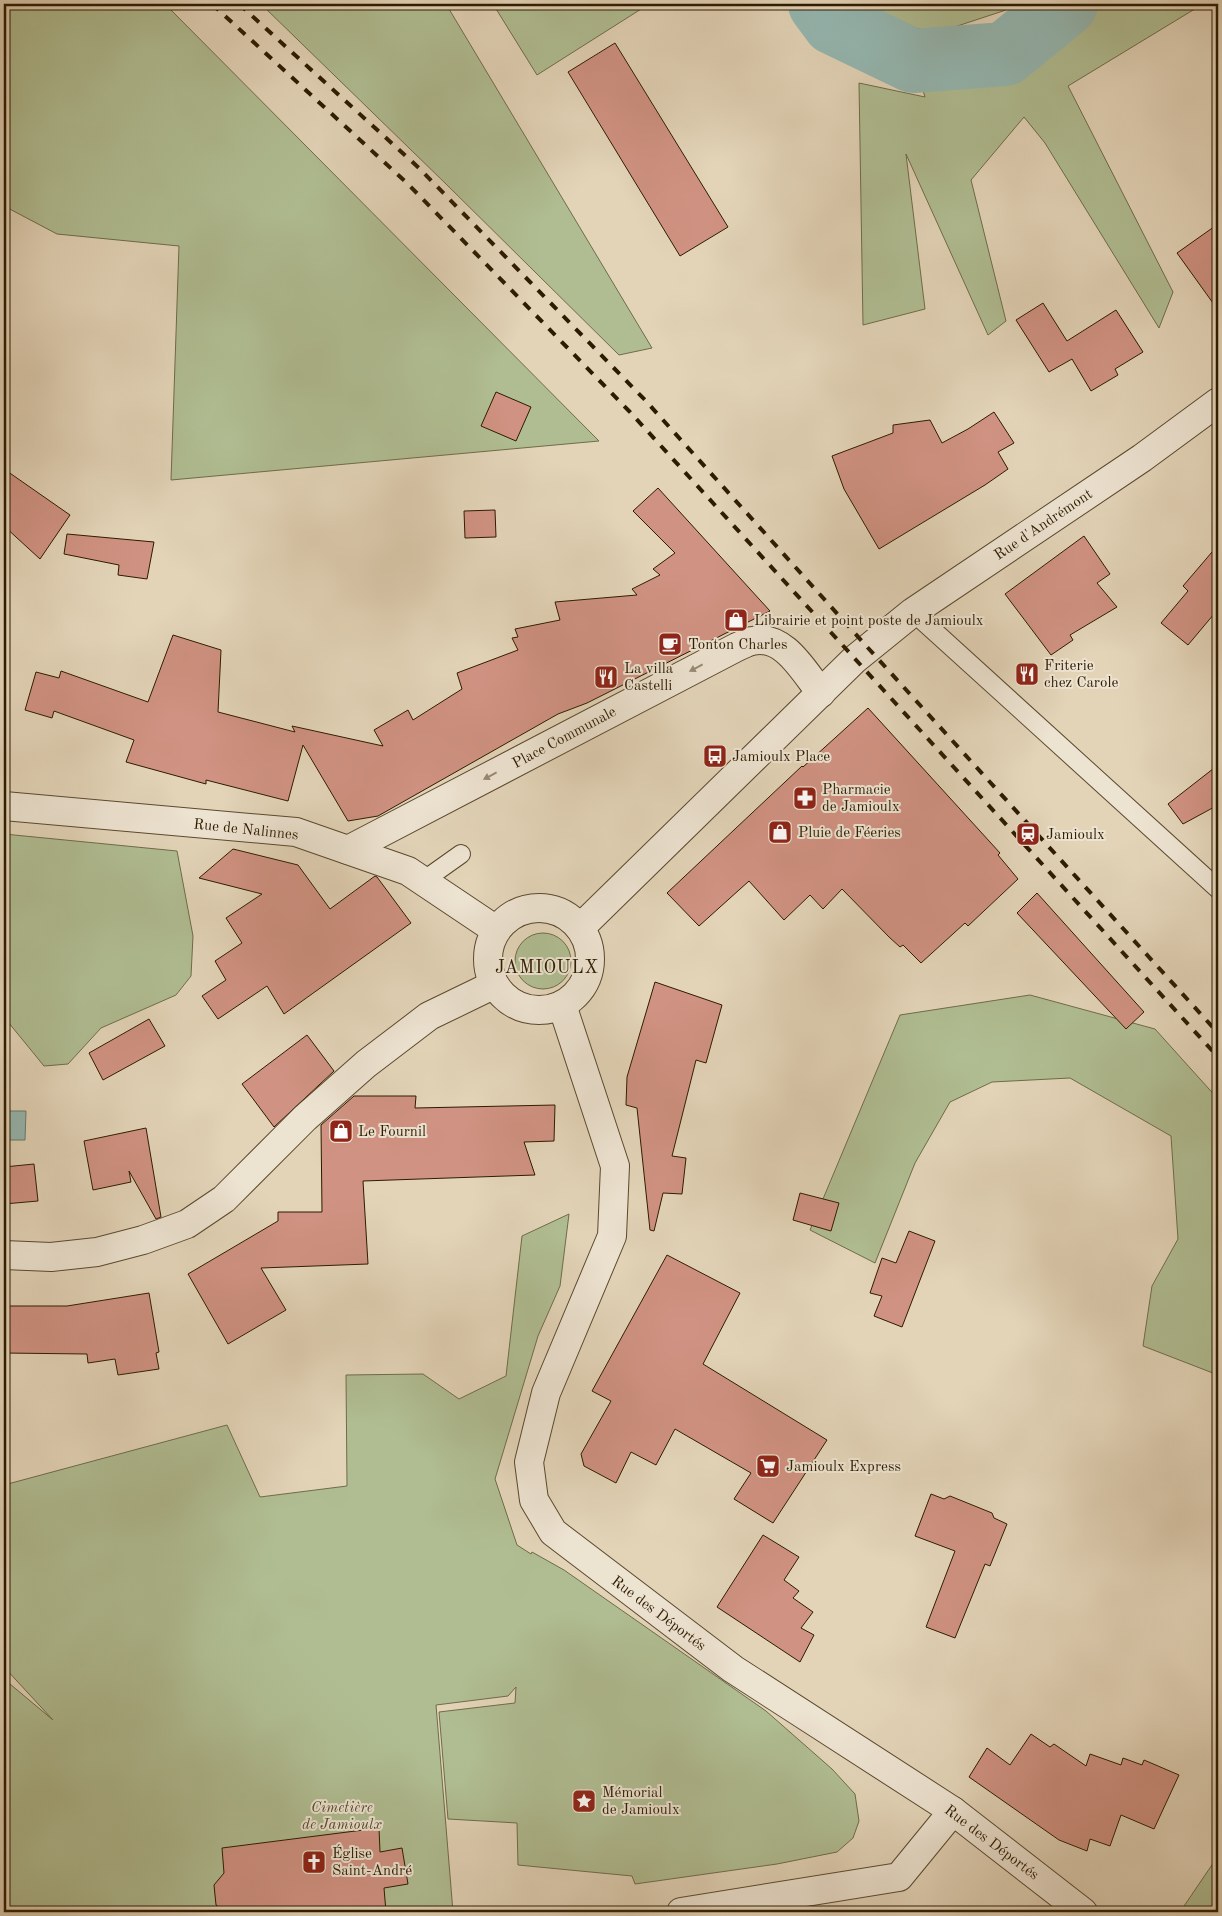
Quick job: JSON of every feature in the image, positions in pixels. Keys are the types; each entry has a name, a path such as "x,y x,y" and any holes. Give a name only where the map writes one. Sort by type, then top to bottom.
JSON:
{"street":[{"name":"Rue d'Andrémont","path":"820,693 855,659 913,612 1142,458 1218,402"},
{"name":"Place Communale","path":"348,850 737,647 754,640 771,641 784,648 820,693"},
{"path":"580,928 820,693"},
{"name":"Rue de Nalinnes","path":"4,806 296,832 408,871 496,930"},
{"path":"540,907 565,914 580,928 591,953 586,982 572,1000 550,1011 518,1008 493,985 486,956 496,930 513,914 540,907"},
{"path":"4,1255 51,1257 97,1252 144,1240 187,1224 224,1199 305,1118 366,1064 429,1016 493,985"},
{"name":"Rue des Déportés","path":"562,1005 615,1166 612,1236 546,1393 529,1462 534,1500 553,1532 734,1669 953,1811 1083,1912"},
{"path":"681,1912 898,1877 953,1811"}],"lane":[{"path":"913,612 1218,889"},
{"path":"423,880 462,854"}],"green space":[{"path":"4,4 165,4 599,441 171,480 179,246 57,234 4,206"},
{"path":"261,4 446,4 652,348 619,355"},
{"path":"493,4 649,4 537,75"},
{"path":"834,4 920,4 933,7 940,4 1021,4 936,33 833,8"},
{"path":"1094,4 1203,4 1068,86 1173,292 1159,328 1045,143 1024,117 971,180 1006,321 988,335 906,154 925,309 863,325 859,83 925,97 911,52 1058,25"},
{"path":"4,834 177,851 193,936 191,976 176,995 101,1028 68,1064 44,1066 4,1017"},
{"path":"543,933 554,935 563,941 569,950 571,961 569,972 563,981 554,987 543,989 532,987 523,981 517,972 515,961 517,950 523,941 532,935"},
{"path":"1030,995 1155,1029 1218,1099 1218,1375 1143,1346 1152,1286 1178,1239 1171,1136 1070,1078 992,1082 950,1102 915,1163 875,1263 810,1230 900,1015"},
{"name":"Cimetière de Jamioulx","path":"569,1214 560,1286 538,1336 495,1479 517,1545 564,1570 766,1711 832,1769 855,1794 859,1821 853,1838 837,1852 777,1864 635,1884 632,1876 518,1865 517,1823 448,1819 439,1712 515,1703 516,1687 508,1696 436,1705 453,1912 4,1912 4,1679 53,1720 4,1667 4,1485 227,1425 260,1497 347,1486 346,1375 423,1374 459,1399 506,1376 522,1236"},
{"path":"1218,1856 1218,1912 1180,1912"}],"water":[{"path":"4,1111 26,1111 25,1140 4,1140"}],"building":[{"path":"615,43 728,227 680,256 568,72"},
{"path":"1218,224 1218,310 1177,253"},
{"path":"1043,303 1067,341 1116,310 1143,352 1115,369 1118,375 1091,391 1072,359 1049,372 1016,320"},
{"path":"496,392 531,407 516,441 481,426"},
{"path":"994,412 1014,443 998,452 1008,469 879,549 844,489 832,456 893,433 893,425 930,420 942,443"},
{"path":"4,469 70,515 40,559 4,526"},
{"path":"658,488 770,611 587,703 558,714 378,816 348,821 303,745 288,801 206,780 206,784 126,762 134,740 54,711 52,718 25,710 36,672 59,678 61,671 148,702 173,635 221,650 218,712 295,732 292,726 383,746 374,730 408,710 413,720 462,689 457,673 518,650 512,638 518,637 515,629 560,620 555,602 637,595 632,589 660,575 653,569 675,553 633,511"},
{"path":"495,510 496,537 465,538 464,511"},
{"path":"67,534 154,542 147,579 118,575 119,565 64,554"},
{"path":"1084,536 1110,574 1097,583 1117,607 1070,635 1073,640 1051,655 1005,594"},
{"path":"1218,545 1218,618 1214,614 1188,645 1161,623 1188,591 1183,586"},
{"path":"868,708 1000,853 998,855 1018,879 968,926 965,923 921,963 903,945 900,947 889,937 842,889 823,909 810,895 784,920 749,881 699,926 667,893 802,766"},
{"path":"1218,765 1218,805 1183,824 1168,804"},
{"path":"233,849 298,865 330,909 375,876 411,923 284,1014 267,986 218,1019 202,996 226,980 215,961 242,943 226,918 262,894 199,878"},
{"path":"1037,893 1144,1012 1126,1029 1017,913"},
{"path":"655,982 722,1005 706,1063 696,1060 672,1156 686,1158 682,1194 663,1193 654,1231 650,1230 637,1108 626,1105 627,1077"},
{"path":"149,1019 165,1046 103,1080 89,1053"},
{"path":"307,1035 334,1071 274,1127 242,1084"},
{"path":"354,1096 416,1096 415,1108 555,1105 554,1141 524,1142 535,1175 363,1181 368,1264 261,1268 286,1310 228,1344 188,1274 278,1221 278,1212 322,1212 321,1125"},
{"path":"146,1128 161,1217 156,1219 129,1171 131,1182 93,1190 84,1141"},
{"path":"34,1164 38,1201 4,1204 4,1167"},
{"path":"800,1193 839,1203 831,1231 793,1220"},
{"path":"909,1231 935,1241 902,1327 874,1316 882,1296 870,1293 882,1258 896,1263"},
{"path":"667,1255 740,1293 703,1364 827,1440 773,1523 734,1499 751,1473 675,1429 656,1465 631,1452 616,1483 584,1466 581,1454 611,1401 592,1391"},
{"path":"149,1293 159,1352 156,1353 159,1369 118,1375 115,1359 88,1363 87,1354 4,1353 4,1306 67,1306"},
{"path":"931,1494 944,1499 950,1496 992,1513 994,1518 1007,1524 990,1566 985,1564 955,1638 926,1627 955,1551 915,1536"},
{"path":"763,1535 799,1557 784,1580 799,1591 793,1598 813,1612 801,1628 814,1635 800,1662 717,1607"},
{"path":"1031,1734 1050,1747 1054,1744 1086,1766 1090,1754 1121,1765 1123,1758 1142,1765 1144,1760 1179,1775 1154,1829 1121,1815 1110,1846 1090,1839 1087,1851 1059,1840 969,1777 987,1748 1010,1765"},
{"name":"Église Saint-André","path":"379,1828 380,1852 402,1848 408,1884 384,1888 386,1912 226,1912 216,1905 214,1885 224,1873 222,1848"}],"waterway":[{"path":"820,4 834,23 913,61 1005,54 1066,4"}],"railway":[{"path":"212,4 408,184 630,412 1218,1057"},
{"path":"239,4 419,168 645,400 1218,1033"}],"place":[{"name":"Librairie et point poste de Jamioulx","path":"736,620"},
{"name":"Tonton Charles","path":"670,644"},
{"name":"Friterie chez Carole","path":"1027,674"},
{"name":"La villa Castelli","path":"606,677"},
{"name":"Jamioulx Place","path":"715,756"},
{"name":"Pharmacie de Jamioulx","path":"805,798"},
{"name":"Pluie de Féeries","path":"780,832"},
{"name":"Jamioulx","path":"1028,834"},
{"name":"Le Fournil","path":"341,1131"},
{"name":"Jamioulx Express","path":"768,1466"},
{"name":"Mémorial de Jamioulx","path":"584,1801"},
{"name":"Église Saint-André","path":"314,1862"}],"district":[{"name":"JAMIOULX","path":"547,967"}]}
